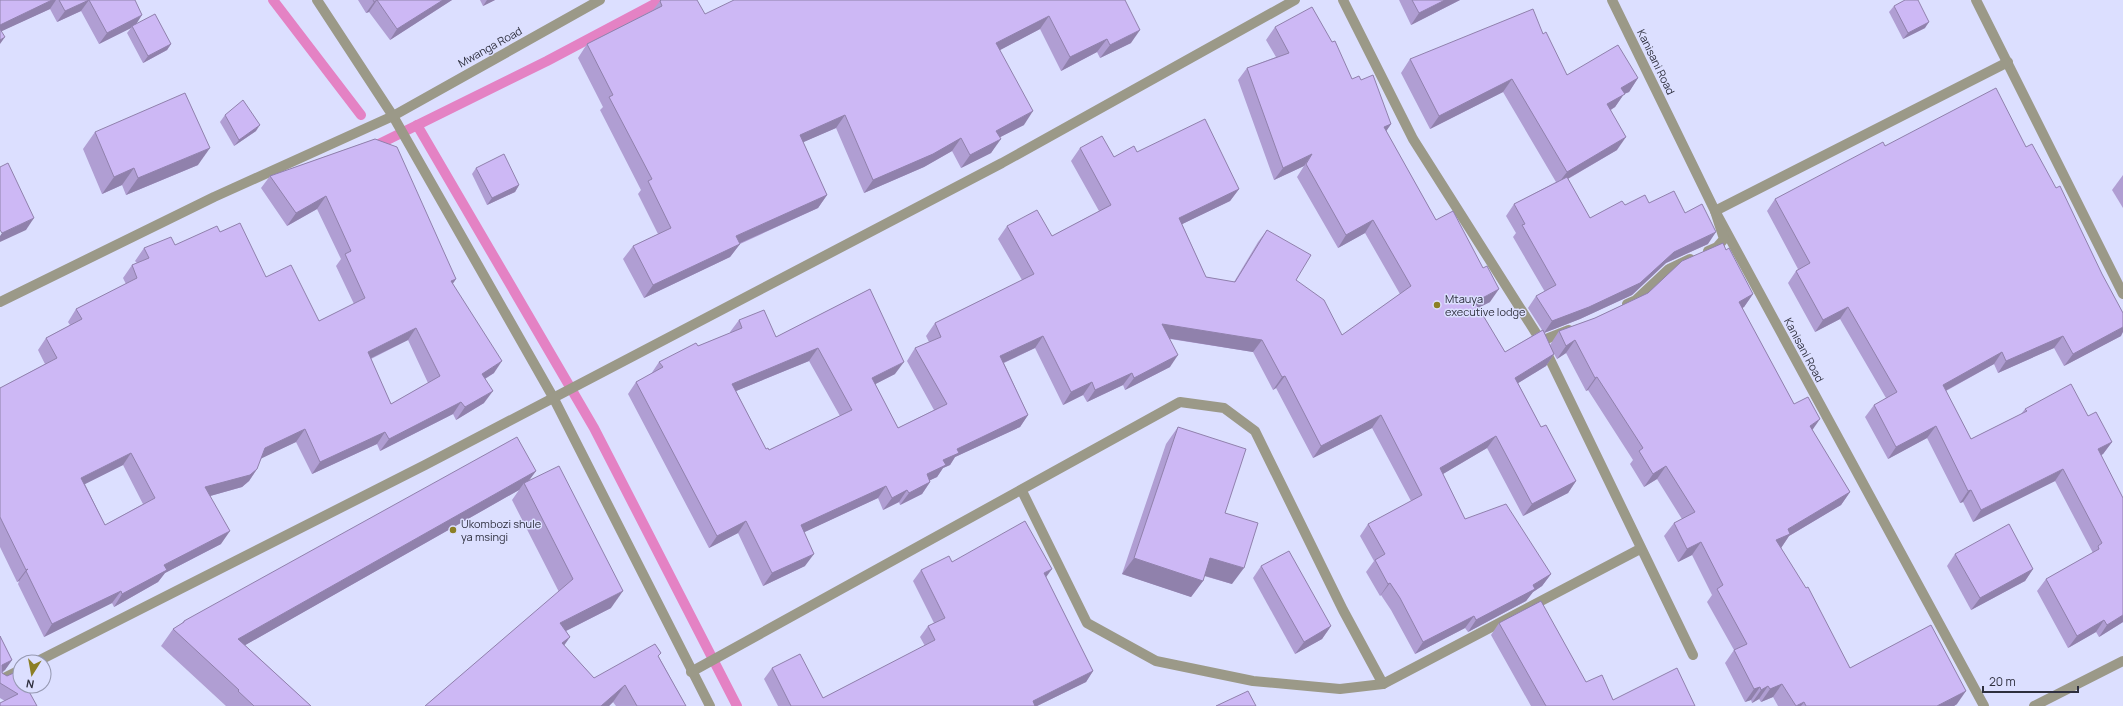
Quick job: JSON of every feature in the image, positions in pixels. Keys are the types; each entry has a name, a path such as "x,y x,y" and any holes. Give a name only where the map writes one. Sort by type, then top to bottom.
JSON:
{"street":[{"path":"317,0 393,116 553,397 710,706"},
{"name":"Mwanga Road","path":"0,302 214,197 393,116 600,0"},
{"path":"52,654 553,397 1002,163 1295,0"},
{"path":"1344,0 1413,139 1542,341 1640,549 1693,655"},
{"name":"Kanisani Road","path":"1612,0 1715,211 1984,706"},
{"path":"1976,0 2123,294"},
{"path":"1616,309 1636,300 1669,269 1717,247 1724,239 1715,211 2008,62"},
{"path":"1542,341 1576,328"},
{"path":"692,672 1022,491 1180,402 1224,408 1255,431 1343,610 1383,684"},
{"path":"1022,491 1087,623 1156,661 1261,682 1340,689 1383,684 1640,549"},
{"path":"2034,706 2123,661"},
{"path":"0,680 12,674"}],"building":[{"path":"0,0 52,0 0,25"},
{"path":"59,0 89,0 65,11"},
{"path":"89,0 135,0 142,15 107,33"},
{"path":"377,0 443,0 397,29"},
{"path":"661,0 697,0 705,14 734,0 1125,0 1140,30 1110,45 1107,39 1070,57 1049,16 996,43 1033,111 996,131 1001,139 970,155 961,138 933,154 873,180 845,115 800,135 827,195 736,236 740,244 653,285 633,246 671,228 648,181 652,179 609,97 613,95 587,44 662,6"},
{"path":"1412,0 1445,0 1419,13"},
{"path":"1905,0 1918,0 1929,22 1908,33 1894,6"},
{"path":"1312,7 1332,42 1335,41 1352,79 1359,76 1361,80 1373,75 1391,124 1384,127 1436,220 1453,211 1483,268 1487,266 1499,289 1475,302 1505,352 1543,330 1554,354 1515,378 1541,427 1546,425 1576,481 1532,504 1496,436 1440,468 1465,519 1506,504 1551,574 1533,585 1535,589 1476,620 1474,616 1423,642 1400,598 1390,583 1388,584 1375,560 1385,554 1368,524 1422,495 1381,415 1321,446 1285,376 1282,377 1262,340 1162,324 1178,355 1134,378 1132,373 1095,390 1092,382 1071,392 1043,336 1000,356 1028,415 957,449 959,453 943,460 946,465 927,474 930,482 909,493 907,490 892,498 886,486 801,525 814,554 772,573 746,521 717,536 636,382 663,367 659,362 696,343 698,346 742,328 739,320 764,310 776,337 870,289 904,362 872,378 898,428 947,404 915,348 941,337 935,323 1034,274 1007,226 1037,210 1052,236 1111,205 1080,148 1102,136 1114,157 1134,146 1137,152 1205,119 1239,189 1179,218 1206,277 1235,282 1267,230 1311,255 1296,280 1324,300 1342,335 1411,286 1373,220 1346,235 1306,164 1312,154 1283,168 1247,68 1289,53 1275,27","holes":["818,348 852,410 769,450 768,448 766,449 732,384"]},
{"path":"1533,9 1543,34 1546,32 1567,75 1618,45 1638,78 1621,88 1625,94 1607,104 1626,137 1567,172 1512,79 1439,116 1410,59"},
{"path":"155,14 171,44 148,56 132,26"},
{"path":"0,29 5,37 0,40"},
{"path":"1996,88 2026,147 2032,144 2056,188 2060,186 2102,274 2123,313 2123,327 2073,354 2063,336 2006,361 2002,352 1943,385 1971,439 2027,411 2025,409 2071,384 2088,416 2096,412 2112,442 2098,449 2123,498 2123,615 2107,625 2104,620 2077,636 2046,579 2099,549 2098,546 2102,543 2063,469 1981,510 1971,490 1968,491 1936,426 1896,447 1874,405 1897,392 1848,307 1823,320 1796,271 1810,263 1775,199 1883,142 1885,146"},
{"path":"185,93 210,148 138,178 134,168 114,177 95,132"},
{"path":"243,100 260,125 239,140 225,115"},
{"path":"375,139 397,147 456,279 451,281 502,361 482,374 493,391 465,407 461,402 389,439 385,432 320,462 305,429 265,448 257,469 250,475 205,487 230,531 164,565 167,570 122,594 121,591 52,624 26,571 28,569 26,570 0,517 0,388 57,358 46,338 82,319 76,309 137,278 132,265 149,258 144,248 171,237 175,245 217,226 220,232 240,223 266,277 291,265 319,321 365,298 345,254 351,251 326,196 296,213 270,176","holes":["416,328 440,376 391,404 368,352","131,453 155,498 105,525 81,478"]},
{"path":"504,154 519,185 492,198 476,168"},
{"path":"8,163 34,218 2,233 0,230 0,167"},
{"path":"1567,177 1590,218 1622,201 1625,205 1645,195 1649,203 1674,191 1685,213 1702,204 1716,232 1674,252 1640,283 1589,307 1552,321 1536,296 1556,285 1522,225 1525,224 1514,204"},
{"path":"1723,243 1726,250 1729,248 1753,294 1739,302 1794,404 1808,397 1820,419 1810,426 1850,492 1788,529 1790,534 1776,540 1806,588 1808,587 1850,668 1931,625 1966,691 1937,706 1806,706 1804,702 1796,706 1782,684 1770,689 1768,686 1761,690 1760,687 1754,689 1734,650 1747,644 1717,589 1723,585 1701,542 1687,549 1674,523 1695,512 1666,466 1653,474 1639,451 1643,448 1597,377 1595,378 1575,340 1566,346 1559,331 1595,318 1648,293 1682,261"},
{"path":"1178,427 1246,449 1225,513 1258,523 1244,568 1210,558 1203,581 1134,558"},
{"path":"517,437 536,471 238,639 311,706 254,706 238,691 239,690 173,629 184,621"},
{"path":"559,466 623,591 560,623 570,637 562,643 594,678 655,644 661,653 658,656 686,706 637,706 625,685 601,706 425,706 573,579 524,483"},
{"path":"1025,521 1052,569 1044,573 1093,671 1033,701 1035,706 791,706 772,668 800,654 823,698 935,640 928,626 945,618 921,570 949,556 952,562"},
{"path":"2009,524 2033,569 1980,598 1955,554"},
{"path":"1289,551 1331,626 1304,642 1261,566"},
{"path":"1541,601 1586,682 1602,675 1613,700 1677,668 1695,706 1546,706 1499,623"},
{"path":"0,636 12,660 2,665 2,673 7,676 12,674 12,690 0,683"},
{"path":"1248,691 1256,706 1216,706"},
{"path":"18,694 30,694 37,706 0,706 0,703"}],"waterway":[{"path":"273,0 361,115"},
{"path":"379,144 547,61 662,0"},
{"path":"417,125 594,428 737,706"}],"place":[{"name":"Mtauya executive lodge","path":"1437,305"},
{"name":"Ukombozi shule ya msingi","path":"453,530"}]}
